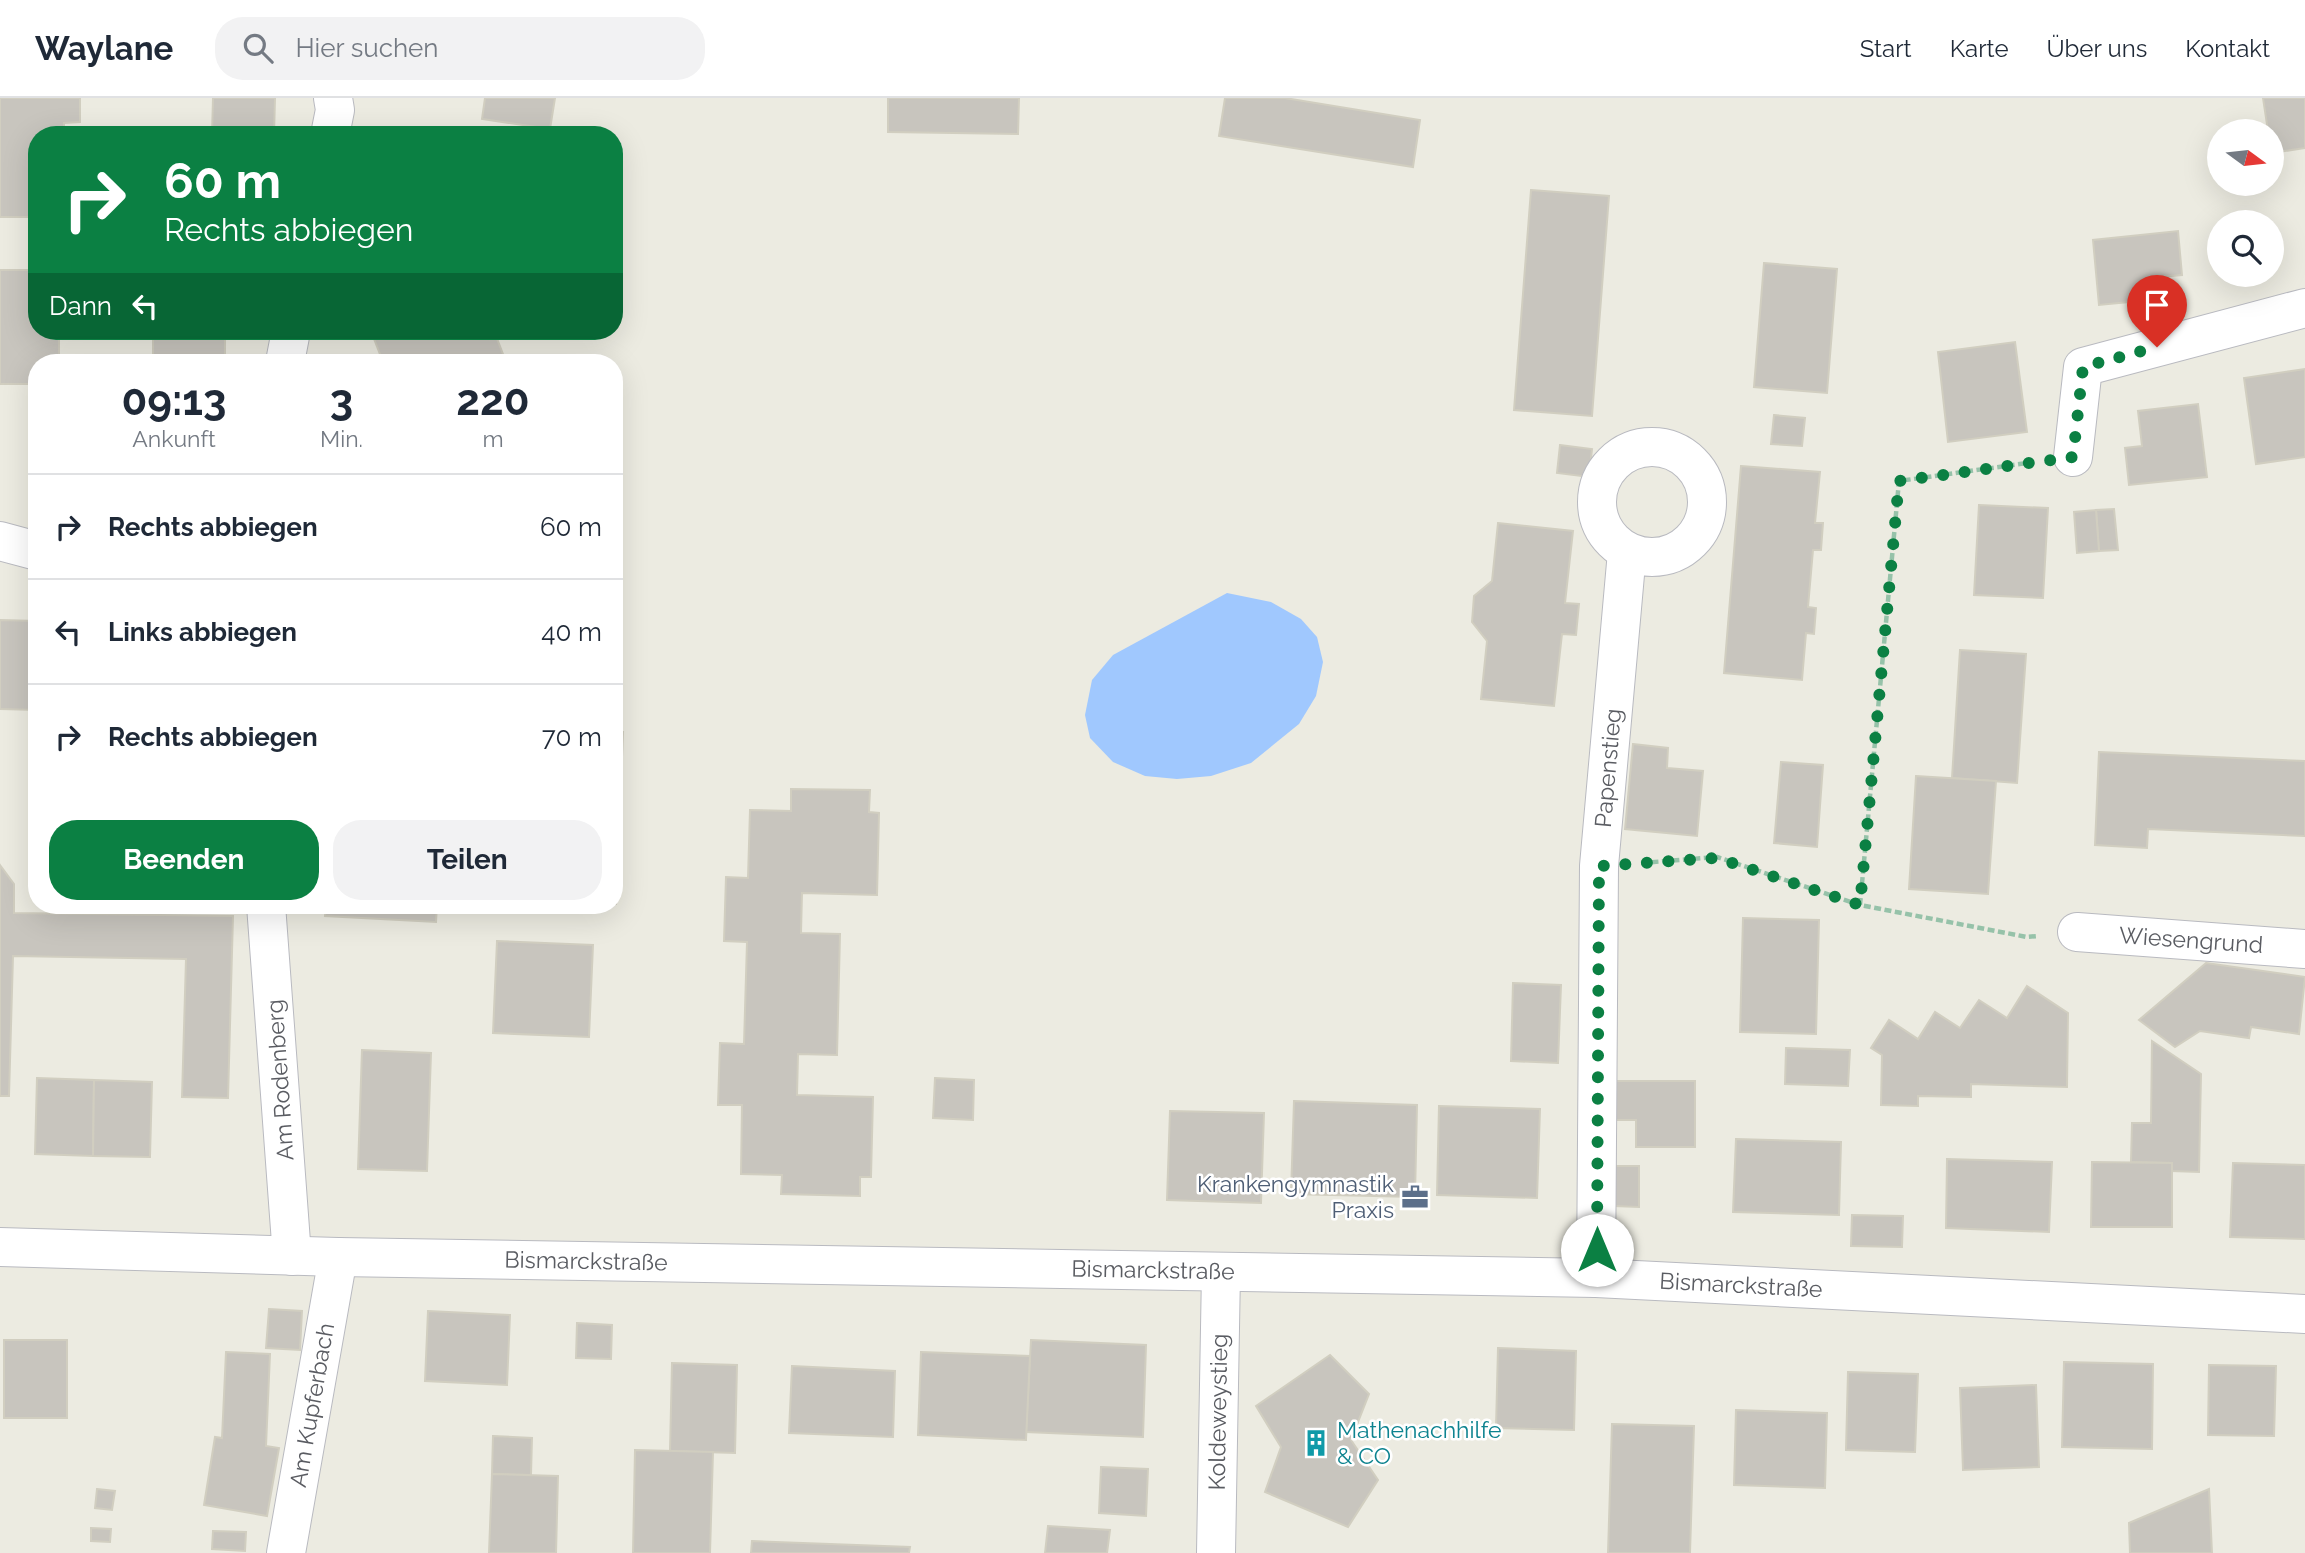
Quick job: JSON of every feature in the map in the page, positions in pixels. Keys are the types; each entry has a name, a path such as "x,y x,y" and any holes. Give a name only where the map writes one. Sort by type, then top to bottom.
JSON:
{"street":[{"path":"332,126 335,110 333,98"},
{"path":"2073,457 2083,367 2305,308"},
{"path":"0,541 28,549"},
{"name":"Papenstieg","path":"1596,1278 1599,866 1627,552"},
{"name":"Am Rodenberg","path":"267,914 292,1256"},
{"name":"Wiesengrund","path":"2077,932 2305,949"},
{"name":"Bismarckstraße","path":"0,1247 338,1257 1596,1278 2305,1314"},
{"name":"Am Kupferbach","path":"286,1553 338,1257"},
{"name":"Koldeweystieg","path":"1216,1553 1221,1272"}],"path":[{"path":"1860,905 1899,481 2073,457"},
{"path":"1599,866 1717,858 1860,905 2027,937 2077,932"}],"water":[{"path":"1227,593 1271,602 1301,619 1317,637 1323,662 1316,696 1299,724 1251,763 1211,776 1177,779 1145,776 1113,762 1090,738 1085,715 1092,680 1113,655"}],"building":[{"path":"0,98 80,98 80,122 64,123 64,126 28,126 28,217 0,217"},
{"path":"213,98 275,98 274,126 212,126"},
{"path":"485,98 555,98 550,126 530,126 482,119"},
{"path":"888,98 1019,98 1018,134 888,132"},
{"path":"1225,98 1285,98 1420,120 1413,167 1219,136"},
{"path":"2263,98 2305,98 2305,148 2284,151 2284,119 2266,119"},
{"path":"1531,190 1609,196 1592,416 1514,410"},
{"path":"2178,231 2182,275 2159,277 2160,299 2099,305 2093,240"},
{"path":"1764,263 1837,269 1827,393 1754,387"},
{"path":"0,270 28,270 28,340 59,340 59,354 28,354 28,384 0,384"},
{"path":"153,340 225,340 225,354 153,354"},
{"path":"374,340 498,340 503,354 380,354"},
{"path":"2015,342 2027,432 1948,442 1938,352"},
{"path":"2305,369 2305,457 2256,464 2244,378"},
{"path":"2198,404 2207,477 2129,485 2125,448 2142,446 2138,411"},
{"path":"1774,415 1805,418 1802,446 1771,444"},
{"path":"1560,445 1592,449 1589,477 1557,473"},
{"path":"1741,466 1820,472 1815,523 1823,523 1821,550 1813,550 1808,607 1816,608 1814,634 1806,633 1802,680 1724,673"},
{"path":"1979,505 2048,508 2043,598 1974,595"},
{"path":"2114,509 2118,550 2099,551 2096,510"},
{"path":"2096,510 2099,551 2077,553 2074,512"},
{"path":"1498,523 1573,531 1565,603 1579,604 1576,635 1562,634 1554,706 1481,699 1487,641 1472,622 1474,596 1492,581"},
{"path":"0,620 28,621 28,710 0,709"},
{"path":"1960,650 2026,654 2017,783 1952,778"},
{"path":"1633,744 1668,748 1667,768 1703,771 1697,836 1625,829"},
{"path":"2099,752 2305,761 2305,836 2148,829 2147,848 2095,845"},
{"path":"1781,762 1823,765 1817,847 1774,843"},
{"path":"1916,776 1996,781 1988,894 1909,889"},
{"path":"791,789 870,790 869,812 879,813 877,895 802,893 801,933 840,934 837,1055 798,1054 797,1095 873,1097 871,1177 860,1177 860,1196 781,1194 782,1175 741,1174 742,1105 718,1105 720,1043 744,1044 747,942 724,941 726,877 748,878 750,810 791,811"},
{"path":"0,865 14,884 14,913 233,916 228,1098 182,1097 186,959 13,956 9,1096 0,1096"},
{"path":"325,914 436,914 436,922"},
{"path":"1743,918 1819,920 1816,1034 1740,1032"},
{"path":"497,941 593,945 589,1037 493,1033"},
{"path":"2206,963 2305,977 2299,1034 2251,1027 2249,1038 2200,1031 2175,1047 2139,1020"},
{"path":"1513,983 1561,985 1558,1063 1511,1061"},
{"path":"2027,986 2068,1013 2067,1087 1971,1084 1971,1097 1918,1096 1918,1106 1881,1105 1882,1055 1871,1048 1889,1020 1918,1039 1935,1012 1960,1028 1979,1000 2007,1018"},
{"path":"2152,1041 2201,1074 2199,1172 2172,1171 2172,1163 2131,1162 2132,1123 2151,1123"},
{"path":"1786,1048 1850,1050 1848,1086 1785,1084"},
{"path":"362,1050 431,1053 427,1171 358,1169"},
{"path":"37,1078 94,1080 93,1156 35,1154"},
{"path":"935,1078 974,1080 973,1120 933,1118"},
{"path":"94,1080 152,1082 150,1157 93,1156"},
{"path":"1614,1081 1695,1081 1695,1147 1636,1147 1636,1120 1614,1120"},
{"path":"1294,1101 1417,1105 1415,1197 1291,1194"},
{"path":"1439,1106 1540,1109 1537,1198 1437,1195"},
{"path":"1170,1111 1264,1113 1261,1203 1167,1200"},
{"path":"1736,1139 1841,1142 1839,1215 1733,1212"},
{"path":"1947,1159 2052,1162 2049,1232 1946,1228"},
{"path":"2092,1162 2172,1163 2172,1227 2091,1227"},
{"path":"2233,1163 2305,1165 2305,1239 2230,1237"},
{"path":"1615,1166 1639,1166 1639,1207 1614,1206"},
{"path":"1852,1215 1903,1216 1902,1247 1851,1246"},
{"path":"269,1309 302,1311 300,1350 266,1348"},
{"path":"428,1311 510,1315 507,1385 425,1381"},
{"path":"577,1323 612,1325 611,1359 576,1358"},
{"path":"4,1340 67,1340 67,1418 4,1418"},
{"path":"1031,1340 1146,1345 1143,1437 1026,1432"},
{"path":"1498,1348 1576,1351 1574,1430 1496,1428"},
{"path":"226,1352 270,1354 266,1446 279,1448 267,1516 204,1505 215,1437 222,1438"},
{"path":"921,1352 1030,1356 1026,1440 918,1435"},
{"name":"Mathenachhilfe & CO","path":"1330,1355 1369,1394 1351,1440 1378,1480 1348,1527 1265,1492 1281,1447 1256,1406"},
{"path":"2064,1362 2153,1364 2152,1449 2062,1447"},
{"path":"672,1363 737,1365 735,1453 670,1451"},
{"path":"2209,1365 2276,1366 2274,1436 2208,1435"},
{"path":"792,1366 895,1371 893,1437 789,1433"},
{"path":"1848,1372 1918,1374 1915,1452 1846,1450"},
{"path":"2036,1385 2039,1467 1963,1470 1960,1388"},
{"path":"1736,1410 1827,1413 1825,1488 1734,1485"},
{"path":"1612,1424 1694,1426 1690,1553 1608,1553"},
{"path":"493,1436 532,1438 531,1475 492,1474"},
{"path":"635,1450 713,1452 710,1553 633,1553"},
{"path":"1101,1467 1148,1469 1146,1516 1099,1513"},
{"path":"492,1474 558,1476 556,1553 489,1553"},
{"path":"97,1489 115,1491 112,1510 95,1508"},
{"path":"2209,1489 2212,1553 2130,1553 2129,1523"},
{"path":"1048,1526 1110,1530 1107,1553 1045,1553"},
{"path":"91,1528 111,1529 110,1542 91,1541"},
{"path":"213,1531 246,1532 245,1551 212,1549"},
{"path":"752,1541 910,1547 909,1553 751,1553"}],"place":[{"name":"Krankengymnastik Praxis","path":"1415,1197"},
{"name":"Mathenachhilfe & CO","path":"1316,1443"}],"route":[{"path":"1597,1250 1599,866 1717,858 1860,905 1899,481 2073,457 2083,367 2157,347"}]}
